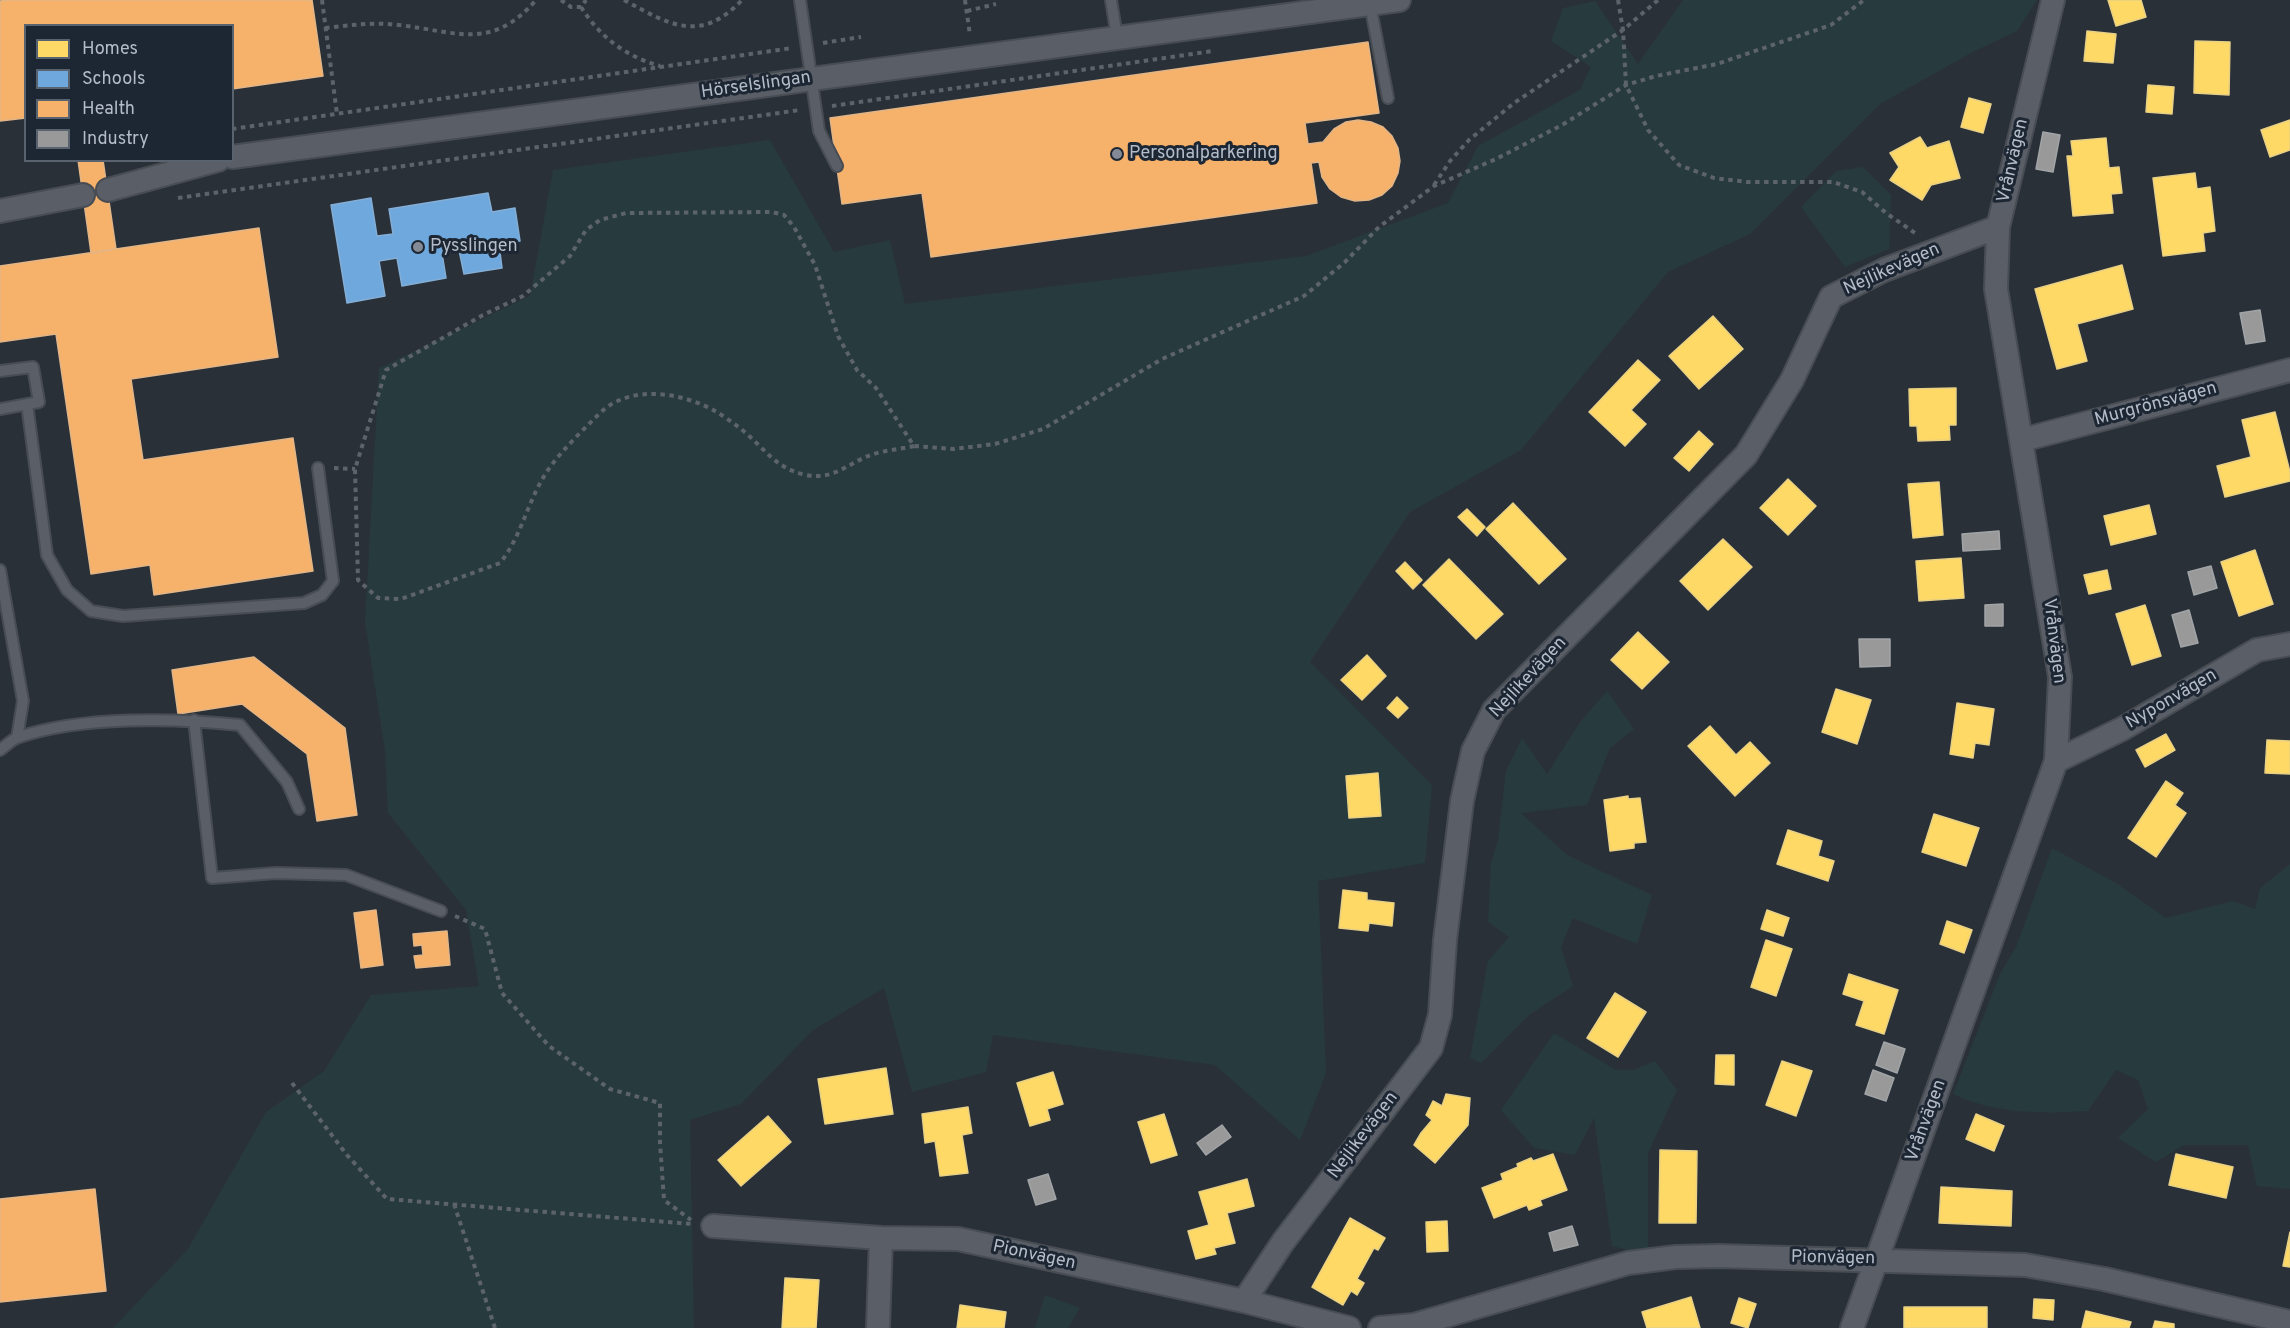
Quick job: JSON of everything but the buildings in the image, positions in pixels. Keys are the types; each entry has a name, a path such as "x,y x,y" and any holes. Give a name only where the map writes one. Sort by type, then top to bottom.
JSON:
{"street":[{"name":"Hörselslingan","path":"234,157 1117,37 1279,8 1370,4 1399,0"},
{"name":"Vrånvägen","path":"1852,1328 2056,761 2060,677 1996,289 1998,227 2053,0"},
{"path":"108,190 211,162"},
{"path":"0,211 83,195"},
{"name":"Nejlikevägen","path":"1244,1301 1283,1242 1431,1048 1440,1015 1445,940 1462,801 1473,751 1494,710 1746,455 1792,380 1831,297 1884,270 1998,227"},
{"name":"Murgrönsvägen","path":"2022,440 2290,370"},
{"name":"Nyponvägen","path":"2056,761 2122,729 2257,650 2290,644"},
{"name":"Pionvägen","path":"713,1226 881,1238 958,1239 1244,1301 1349,1328"},
{"path":"878,1328 881,1238"},
{"name":"Pionvägen","path":"1380,1328 1413,1325 1628,1263 1676,1257 1719,1256 2025,1265 2104,1279 2290,1322"}],"lane":[{"path":"800,0 819,131 837,166"},
{"path":"1111,0 1117,37"},
{"path":"1370,4 1388,98"},
{"path":"0,371 33,367 39,402 0,409"},
{"path":"27,404 47,555 67,590 91,611 134,616 304,603 322,595 333,581 318,468"},
{"path":"0,570 23,701 17,738"},
{"path":"194,720 212,878 276,873 346,875 441,911"},
{"path":"0,750 17,738 71,725 194,720 240,725 287,782 299,809"}],"path":[{"path":"322,0 337,114"},
{"path":"325,28 382,24 424,28 458,35 491,33 514,23 536,0"},
{"path":"561,0 571,7 581,7"},
{"path":"581,7 586,0"},
{"path":"624,0 668,22 699,27 711,25 723,18 742,0"},
{"path":"965,0 973,57"},
{"path":"1618,0 1623,30 1626,85 1648,130 1679,165 1714,178 1747,182 1833,182 1862,192 1886,213 1938,249"},
{"path":"1434,186 1450,161 1469,140 1514,103 1623,30 1658,0"},
{"path":"914,446 876,388 857,370 838,336 815,265 794,227 784,215 772,212 626,213 600,220 586,230 570,256 523,297 483,315 386,370 355,469 358,580 378,598 401,599 500,563 509,552 529,504 548,470 603,411 627,396 655,393 690,400 715,411 743,431 786,470 809,476 837,473 873,454 914,446 954,449 995,444 1042,429 1162,359 1304,296 1345,262 1379,227 1434,186 1524,145 1562,125 1626,85 1656,76 1717,64 1831,25 1864,0"},
{"path":"967,11 996,4"},
{"path":"581,7 595,27 618,47 646,62 663,67"},
{"path":"234,129 861,37"},
{"path":"170,199 1223,50"},
{"path":"292,1083 347,1155 387,1199 696,1224 664,1200 660,1103 610,1089 549,1046 502,993 485,929 441,911"},
{"path":"454,1204 495,1328"}],"green space":[{"path":"1683,0 2037,0 2017,31 1971,53 1880,104 1750,234 1668,272 1521,450 1410,512 1310,662 1432,785 1425,863 1318,881 1326,1073 1300,1140 1215,1065 993,1035 986,1072 912,1092 884,988 813,1030 741,1104 690,1120 694,1328 113,1328 188,1249 266,1112 324,1071 371,995 479,986 466,910 388,813 385,751 365,622 379,368 530,296 553,170 770,140 834,252 890,240 905,304 1306,256 1448,203 1478,146 1580,90 1591,67 1551,41 1563,8 1595,1 1638,64"},
{"path":"1863,167 1891,195 1889,249 1845,267 1801,207 1836,171"},
{"path":"1607,691 1634,729 1610,748 1587,805 1521,813 1567,855 1652,895 1637,944 1573,918 1561,947 1573,986 1529,1015 1481,1063 1470,1058 1488,961 1509,937 1488,922 1491,863 1498,841 1506,771 1522,738 1547,774 1580,722"},
{"path":"2052,848 2116,883 2166,918 2233,901 2255,909 2260,888 2290,864 2290,1189 2257,1186 2248,1145 2184,1145 2156,1162 2118,1138 2148,1109 2138,1080 2116,1070 2088,1111 2002,1109 1985,1106 1953,1094 2000,974 2016,947"},
{"path":"1554,1033 1616,1070 1634,1070 1655,1061 1677,1090 1648,1153 1648,1255 1612,1246 1594,1118 1575,1155 1534,1148 1501,1110"},
{"path":"1045,1295 1080,1308 1068,1328 1035,1328"}],"place":[{"name":"Personalparkering","path":"1117,154"},
{"name":"Pysslingen","path":"418,247"}]}
